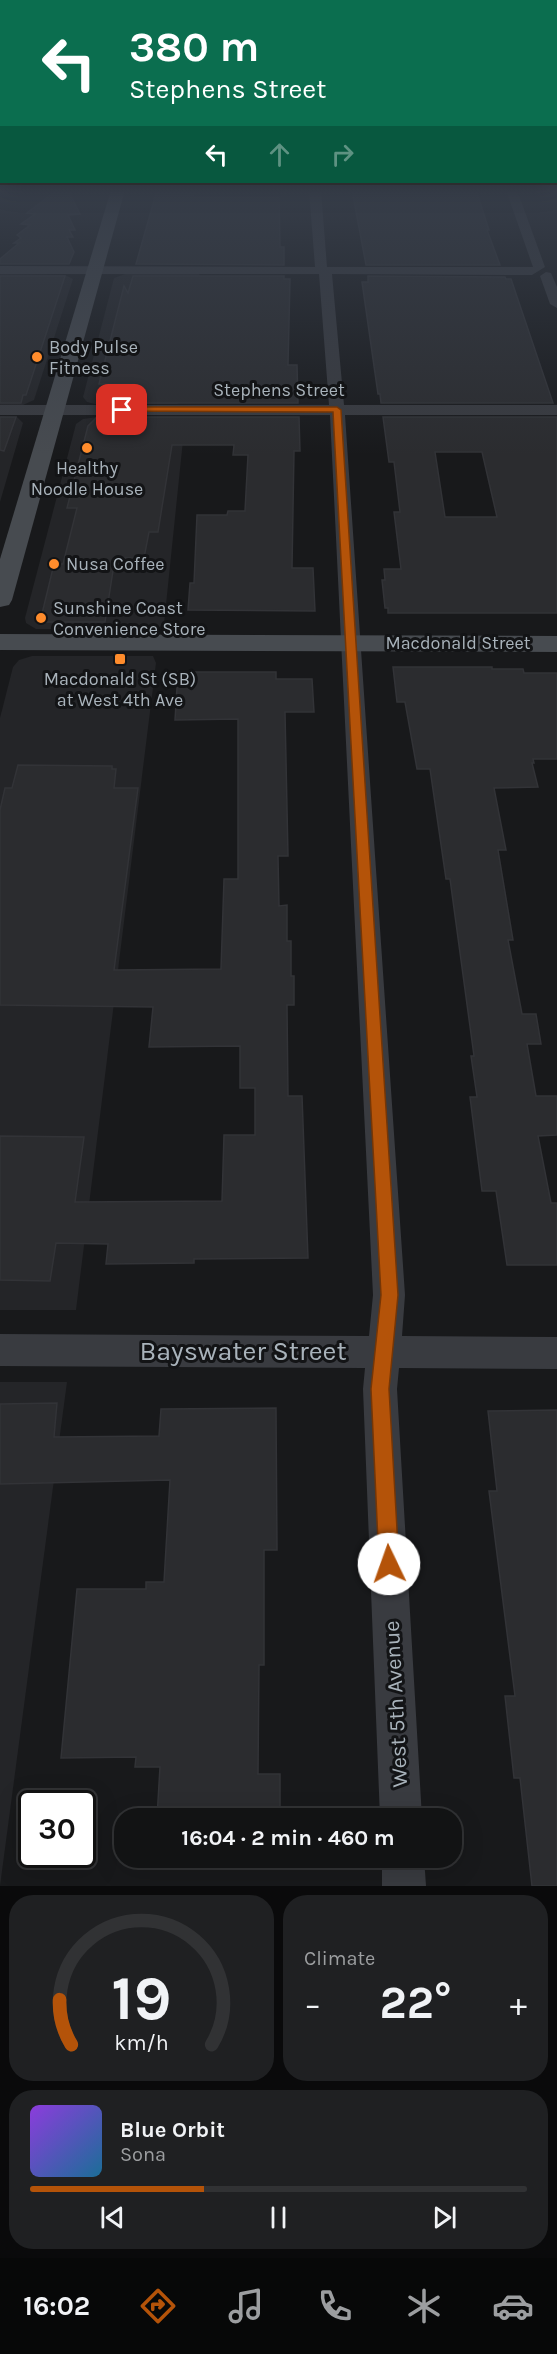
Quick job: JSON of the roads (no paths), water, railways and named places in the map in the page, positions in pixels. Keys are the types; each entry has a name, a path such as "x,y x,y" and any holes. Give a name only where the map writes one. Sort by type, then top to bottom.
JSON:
{"main road":[{"path":"0,600 94,278"},
{"name":"Macdonald Street","path":"0,642 557,644"}],"street":[{"name":"West 5th Avenue","path":"327,278 337,410 389,1295 380,1389 401,1808"},
{"path":"548,278 557,304"},
{"name":"Stephens Street","path":"0,410 557,410"},
{"name":"Bayswater Street","path":"0,1350 557,1353"},
{"path":"403,1868 404,1886"}],"place":[{"name":"Body Pulse Fitness","path":"37,357"},
{"name":"Healthy Noodle House","path":"87,448"},
{"name":"Nusa Coffee","path":"54,564"},
{"name":"Sunshine Coast Convenience Store","path":"41,618"},
{"name":"Macdonald St (SB) at West 4th Ave","path":"120,659"}]}
